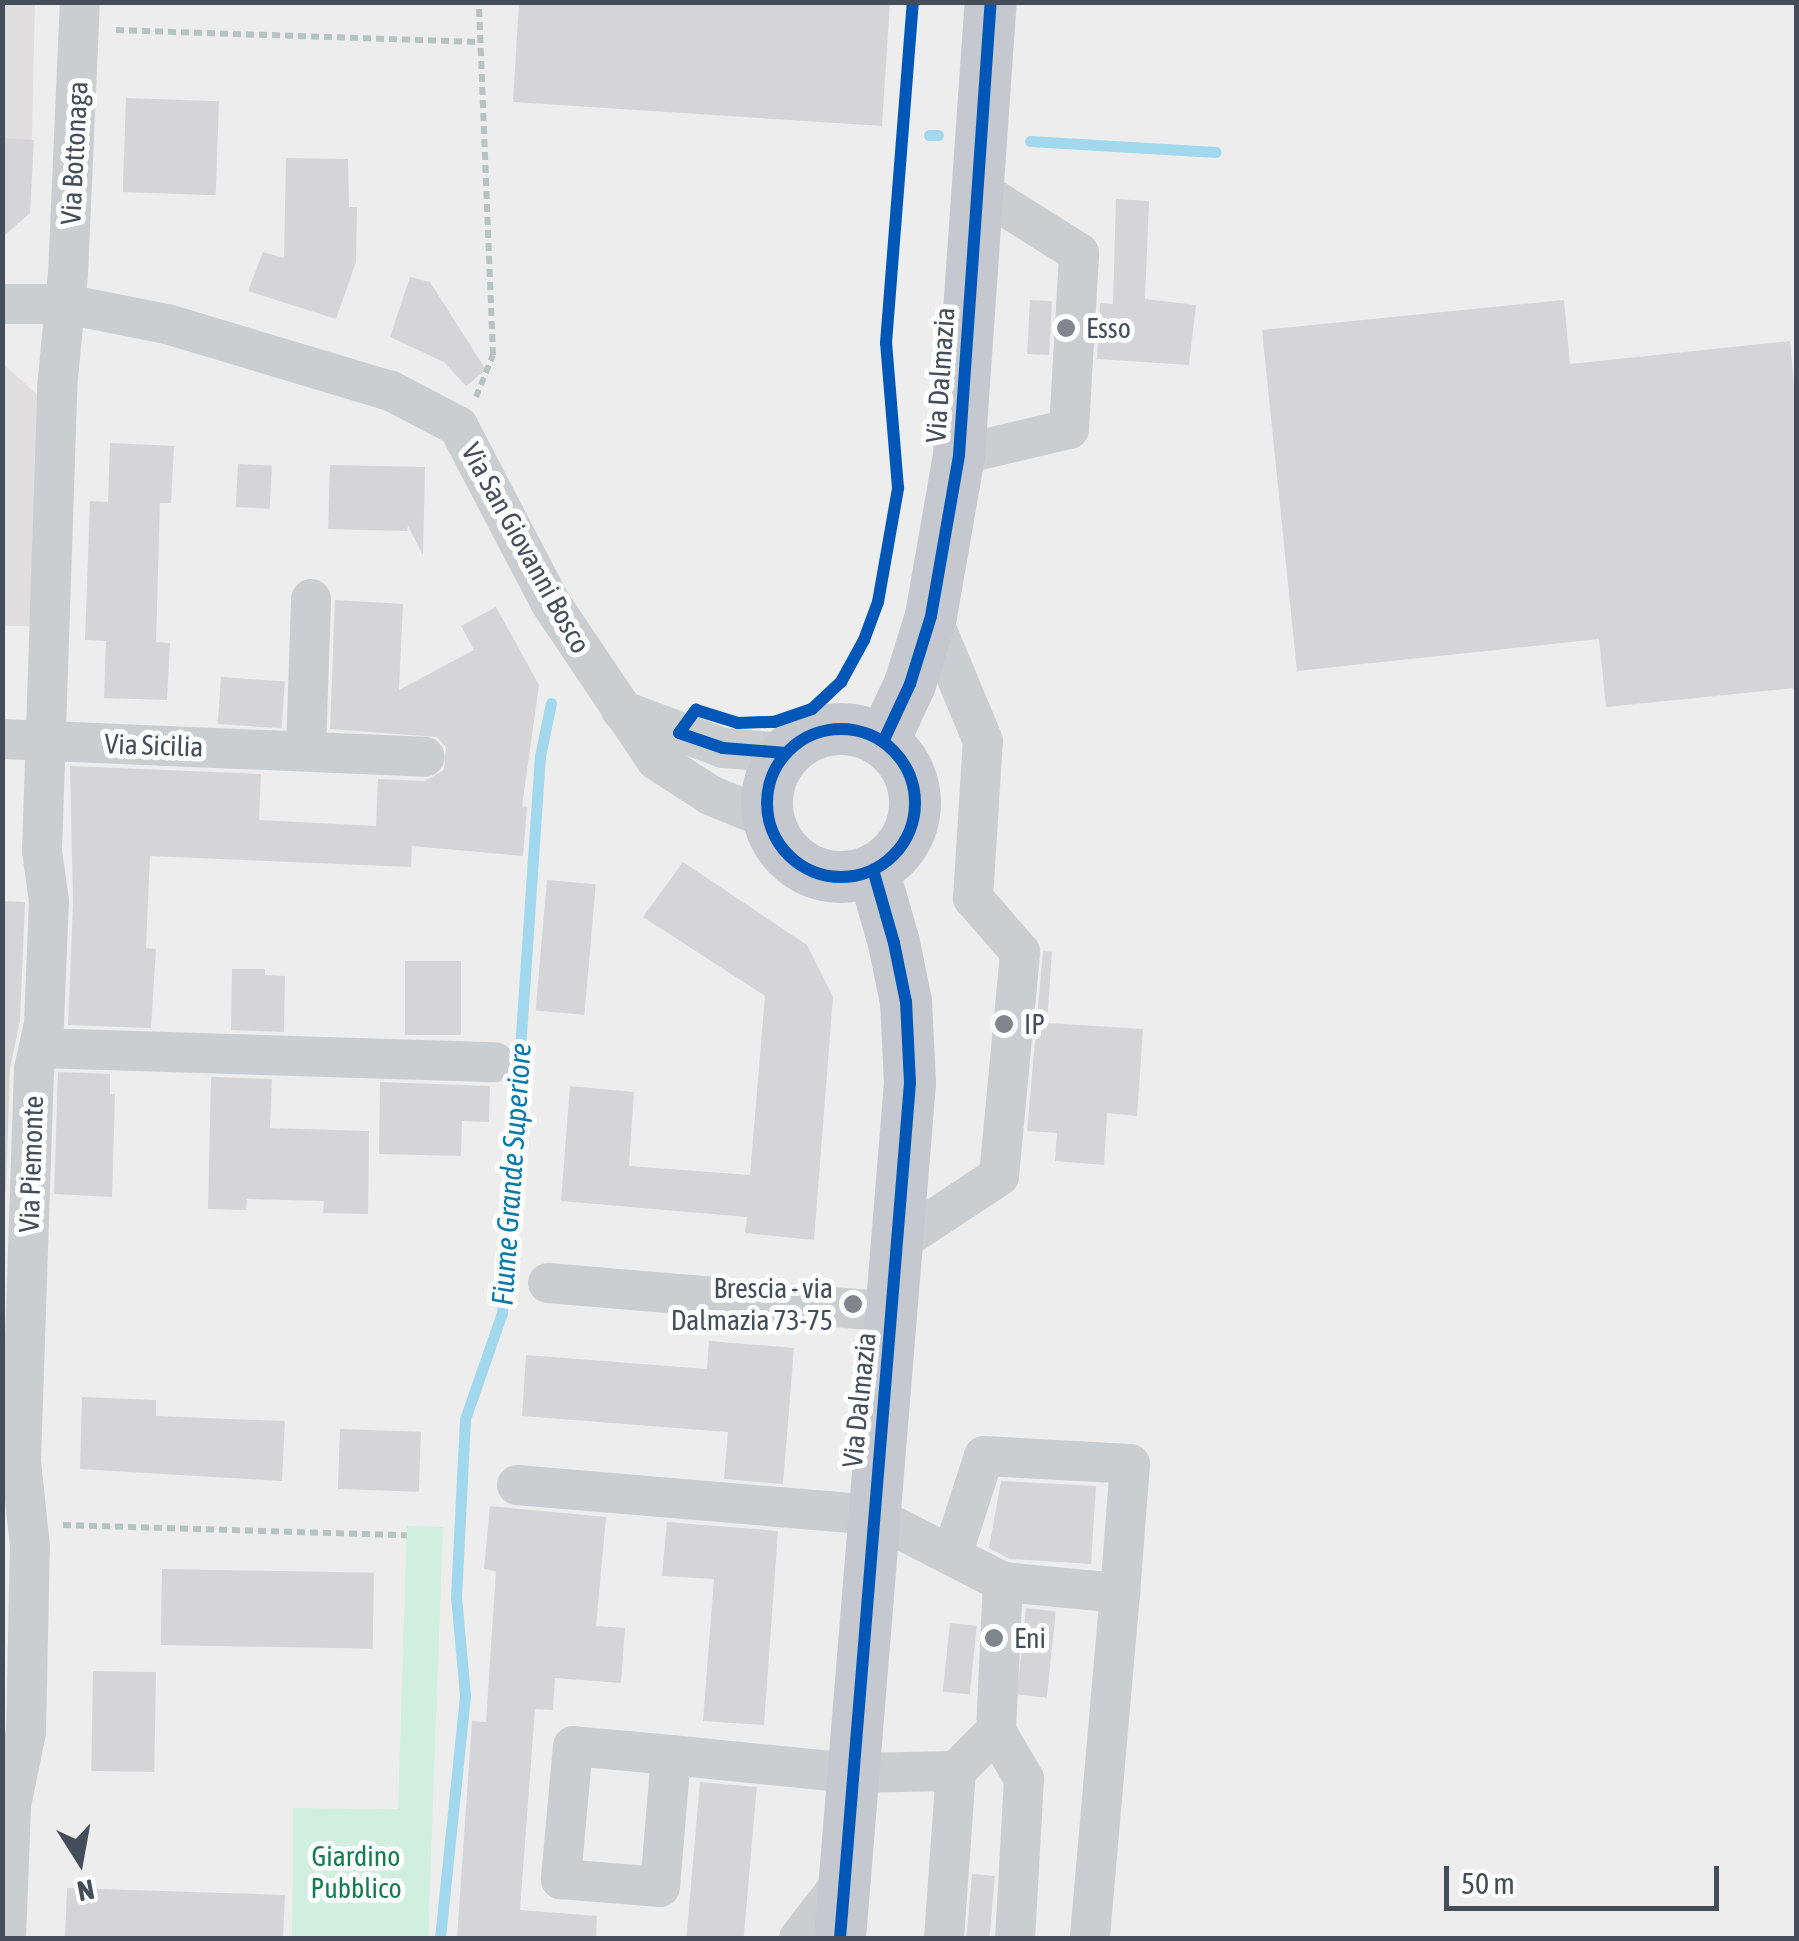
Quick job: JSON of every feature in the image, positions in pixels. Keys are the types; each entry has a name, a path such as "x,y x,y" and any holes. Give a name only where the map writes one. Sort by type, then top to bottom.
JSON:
{"main road":[{"name":"Via Dalmazia","path":"883,742 910,684 931,616 959,455 991,2"},
{"path":"833,729 868,734 883,742 905,764 916,809 898,852 872,870 840,877 808,869 782,848 768,818 769,784 786,753 815,733 833,729"},
{"name":"Via Dalmazia","path":"840,1938 910,1084 906,1002 894,943 872,870"}],"street":[{"name":"Via Bottonaga","path":"66,304 80,16"},
{"path":"959,455 1069,430 1079,253 979,190"},
{"name":"Via San Giovanni Bosco","path":"2,304 66,304 168,324 391,391 458,426 550,602 656,760 710,795 768,818"},
{"name":"Via Piemonte","path":"6,1938 10,1805 26,1732 27,1524 20,1461 15,1261 39,1048 50,901 42,851 57,388 66,304"},
{"path":"306,751 311,599"},
{"path":"899,1242 998,1176 1020,952 973,898 982,741 931,616"},
{"path":"621,710 723,748 786,753"},
{"name":"Via Sicilia","path":"2,738 425,757"},
{"path":"39,1048 495,1062"},
{"name":"Via Dalmazia","path":"548,1284 893,1312"},
{"path":"952,1555 984,1456 1130,1464 1090,1938"},
{"path":"517,1485 872,1514 1002,1582 1120,1593"},
{"path":"1002,1582 996,1731 1024,1779 1014,1938"},
{"path":"944,1938 956,1771 996,1731"},
{"path":"671,1755 852,1774 956,1771"},
{"path":"800,1938 845,1879"}],"path":[{"path":"479,2 493,354 486,382"},
{"path":"80,16 479,42"},
{"path":"27,1524 407,1535"}],"shaded area":[{"path":"3,3 35,3 30,213 3,237"},
{"path":"3,364 39,396 36,626 3,626"}],"green space":[{"name":"Giardino Pubblico","path":"407,1526 443,1527 428,1938 292,1938 293,1808 398,1809"}],"building":[{"path":"519,2 890,2 882,126 513,102"},
{"path":"126,98 219,101 216,195 123,192"},
{"path":"2,138 34,140 30,213 2,237"},
{"path":"286,158 348,159 349,207 357,207 356,262 336,319 248,291 263,252 284,258"},
{"path":"1116,199 1149,201 1145,299 1196,305 1189,365 1097,359 1100,303 1113,304"},
{"path":"410,277 430,282 486,370 466,386 444,362 390,337"},
{"path":"1030,300 1052,301 1049,355 1027,354"},
{"path":"1564,300 1570,364 1790,341 1796,405 1796,688 1606,707 1599,639 1297,671 1262,330"},
{"path":"110,443 174,446 171,503 160,503 156,642 170,643 167,700 104,698 106,641 85,640 90,501 108,502"},
{"path":"238,464 272,466 270,509 236,507"},
{"path":"330,465 425,467 423,555 408,526 407,531 328,529"},
{"path":"335,600 403,604 399,690 474,650 461,626 496,607 539,685 522,806 527,807 523,856 412,846 411,867 150,856 146,948 156,949 151,1028 68,1025 73,902 70,766 261,774 259,820 376,826 378,779 425,781 444,770 446,747 437,737 330,729"},
{"path":"221,677 285,681 282,728 218,724"},
{"path":"683,862 807,945 833,997 814,1240 745,1233 747,1217 561,1201 570,1086 634,1092 629,1166 750,1175 765,996 643,917"},
{"path":"547,880 596,884 584,1015 536,1011"},
{"path":"2,901 25,902 20,1021 10,1068 6,1192 2,1192"},
{"path":"1043,951 1052,952 1047,1023 1143,1029 1137,1116 1107,1113 1104,1165 1055,1161 1057,1133 1027,1131"},
{"path":"405,961 461,961 461,1035 405,1035"},
{"path":"232,969 265,969 265,975 285,976 284,1032 231,1030"},
{"path":"58,1072 110,1074 110,1094 115,1094 112,1197 54,1194"},
{"path":"211,1077 272,1079 270,1128 369,1131 368,1214 323,1213 324,1201 247,1199 246,1210 208,1209"},
{"path":"380,1082 490,1086 489,1122 462,1121 461,1156 379,1154"},
{"path":"709,1341 794,1348 783,1484 724,1479 728,1432 522,1416 526,1355 707,1369"},
{"path":"82,1397 156,1400 156,1416 285,1421 282,1481 80,1469"},
{"path":"340,1429 421,1432 419,1492 338,1489"},
{"path":"1001,1481 1096,1486 1091,1564 1010,1559 989,1548"},
{"path":"490,1506 606,1517 596,1626 625,1628 621,1683 555,1678 553,1710 535,1709 520,1910 597,1916 596,1938 457,1938 472,1721 486,1722 496,1571 484,1569"},
{"path":"667,1522 778,1531 764,1725 703,1721 714,1579 662,1576"},
{"path":"162,1569 374,1573 373,1649 161,1645"},
{"path":"1026,1608 1056,1611 1047,1698 1017,1695"},
{"path":"950,1623 977,1626 970,1694 943,1692"},
{"path":"93,1671 156,1672 154,1772 91,1771"},
{"path":"700,1782 757,1787 744,1938 686,1937"},
{"path":"972,1874 995,1876 989,1938 966,1938"},
{"path":"67,1888 285,1895 283,1938 65,1938"}],"waterway":[{"path":"929,135 938,135"},
{"path":"1030,141 1216,152"},
{"name":"Fiume Grande Superiore","path":"440,1938 465,1695 456,1597 465,1419 502,1313 540,756 551,703"}],"cycle path":[{"path":"786,753 723,748 679,733 696,710 738,723 774,722 812,709 841,682 864,640 878,602 898,488 886,343 913,2"},
{"path":"883,742 910,684 931,616 959,455 991,2"},
{"path":"841,729 869,735 893,751 909,775 915,803 909,831 893,855 869,871 841,877 813,871 789,855 773,831 767,803 773,775 789,751 813,735 841,729"},
{"path":"840,1938 910,1083 906,1002 873,870"}],"place":[{"name":"Esso","path":"1066,328"},
{"name":"IP","path":"1004,1024"},
{"name":"Brescia - via Dalmazia 73-75","path":"853,1304"},
{"name":"Eni","path":"994,1638"}]}
